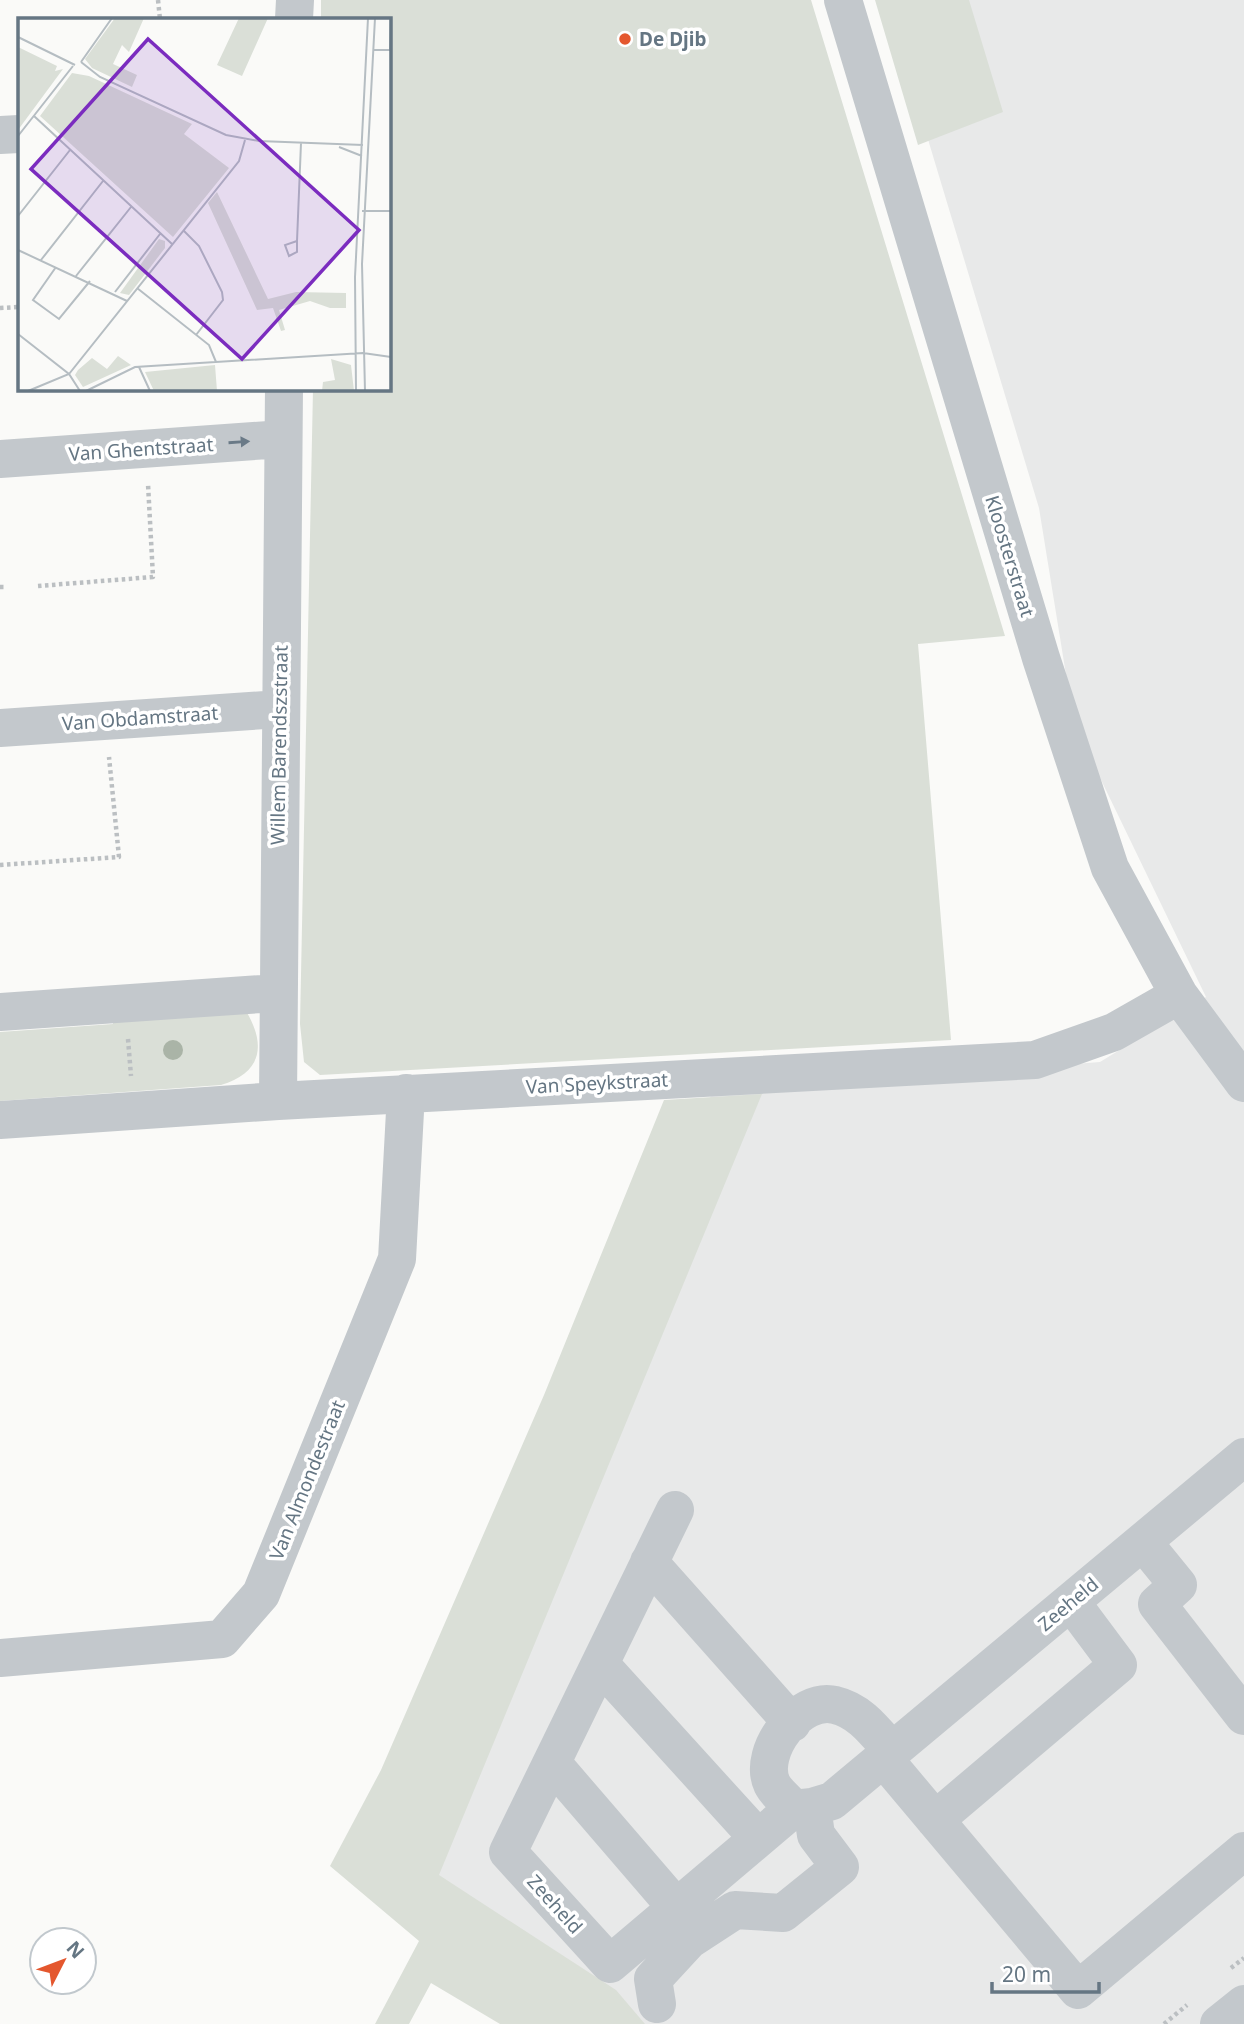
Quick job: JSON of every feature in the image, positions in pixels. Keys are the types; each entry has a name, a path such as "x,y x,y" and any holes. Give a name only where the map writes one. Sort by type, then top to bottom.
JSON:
{"street":[{"path":"294,18 295,0"},
{"name":"Kloosterstraat","path":"843,0 1037,645 1110,868 1180,995 1244,1083"},
{"path":"0,135 18,134"},
{"name":"Willem Barendszstraat","path":"278,1101 276,993 284,390"},
{"name":"Van Ghentstraat","path":"0,459 283,439"},
{"name":"Van Obdamstraat","path":"0,727 279,709"},
{"path":"0,1012 276,993"},
{"name":"Van Speykstraat","path":"0,1120 406,1093 1035,1059 1114,1032 1180,995"},
{"name":"Van Almondestraat","path":"0,1658 222,1639 261,1594 397,1259 406,1093"},
{"name":"Zeeheld","path":"675,1510 509,1852 610,1964 758,1838 802,1808 832,1801 1243,1460"},
{"path":"1143,1542 1178,1585 1157,1604 1244,1716"},
{"path":"649,1562 792,1723"},
{"path":"935,1820 1118,1665 1071,1602"},
{"path":"600,1664 758,1838"},
{"path":"657,2004 653,1979 689,1940 735,1910 783,1913 840,1867 816,1835 802,1808 771,1782 768,1757 780,1734 811,1706 834,1704 859,1714 935,1820 1079,1990 1244,1851"},
{"path":"552,1763 676,1907"},
{"path":"1219,2024 1244,2004"}],"path":[{"path":"158,0 160,18"},
{"path":"0,308 18,306"},
{"path":"38,586 153,577 146,449"},
{"path":"0,864 119,857 105,721"},
{"path":"125,1003 135,1110"}],"shaded area":[{"path":"321,0 811,0 1005,636 918,644 951,1040 320,1075 304,1062 300,1024 313,390 390,390 390,18 321,18"},
{"path":"875,0 969,0 1003,112 918,145"},
{"path":"886,0 1244,0 1244,2024 620,2024 379,1858 712,1093 1100,1062 1206,997 1074,724 1039,508"},
{"path":"246,1011 257,1036 256,1057 245,1073 221,1085 0,1101 0,1032 113,1024 112,1015"},
{"path":"762,1094 439,1875 616,1990 645,2024 500,2024 431,1983 409,2024 375,2024 419,1941 330,1866 381,1770 544,1395 664,1100"}],"place":[{"name":"De Djib","path":"625,39"}]}
